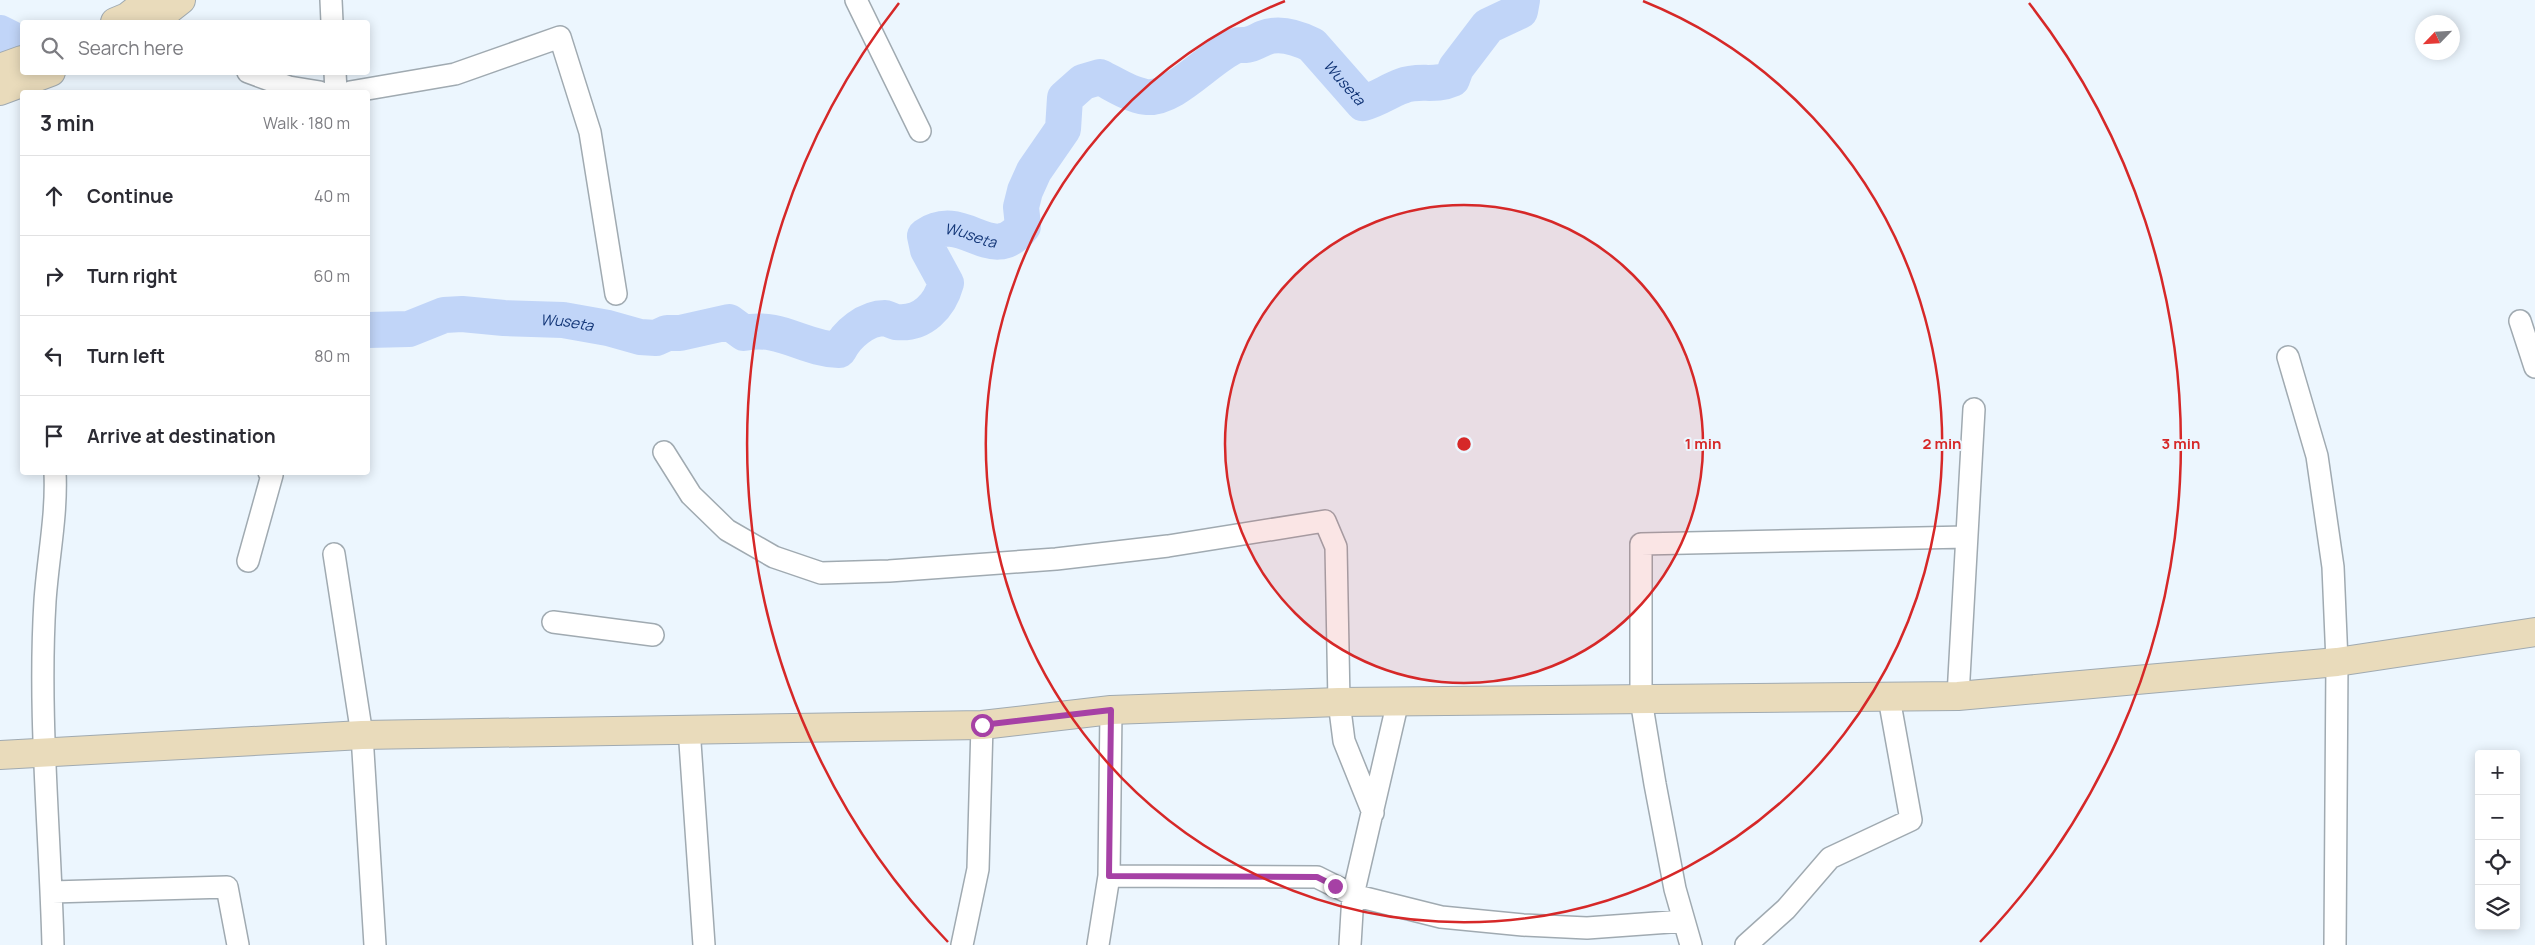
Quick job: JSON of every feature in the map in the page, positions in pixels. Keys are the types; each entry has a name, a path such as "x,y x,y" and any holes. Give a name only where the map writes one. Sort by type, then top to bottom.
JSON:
{"street":[{"path":"144,17 181,0"},
{"path":"331,0 332,20"},
{"path":"856,0 920,131"},
{"path":"362,90 455,74 560,37 590,132 616,294"},
{"path":"0,68 20,61"},
{"path":"0,91 43,75"},
{"path":"256,75 289,87 308,90"},
{"path":"335,75 336,90"},
{"path":"2520,321 2535,367"},
{"path":"2288,357 2317,456 2332,567 2337,662 2336,945"},
{"path":"1958,696 1974,409"},
{"path":"664,452 692,495 727,530 774,558 821,573 889,571 1056,559 1168,546 1325,521 1336,547 1339,702 1344,740 1373,813"},
{"path":"53,945 44,752 45,600 56,499 55,475"},
{"path":"248,560 272,475"},
{"path":"1691,945 1675,889 1654,784 1642,700 1641,544 1966,537"},
{"path":"334,554 362,735 375,945"},
{"path":"553,622 653,635"},
{"path":"0,755 362,735 689,728 982,725 1111,710 1339,702 1958,696 2337,662 2535,632"},
{"path":"1746,945 1786,909 1830,858 1911,820 1889,698"},
{"path":"1350,945 1353,895 1398,701"},
{"path":"1098,945 1109,876 1111,710"},
{"path":"962,945 978,869 982,725"},
{"path":"689,728 704,945"},
{"path":"1109,876 1317,877 1353,895 1441,917 1523,925 1587,928 1684,921"},
{"path":"52,892 227,887 238,945"}],"waterway":[{"name":"Wuseta","path":"370,330 409,329 444,315 462,314 504,318 563,320 608,328 640,337 656,338 667,333 680,333 729,322 744,333 769,332 814,346 839,350 847,338 864,324 885,318 896,322 914,320 922,317 935,306 946,283 928,250 925,236 939,230 952,229 989,241 1000,241 1011,237 1023,226 1021,207 1025,191 1034,171 1063,129 1065,98 1083,82 1100,77 1134,94 1146,97 1157,96 1180,85 1225,51 1235,46 1248,45 1270,36 1282,36 1295,38 1312,45 1363,103 1408,84 1439,82 1452,79 1456,68 1488,26 1520,11 1522,0"},
{"name":"Wuseta","path":"0,33 12,39 20,57"}],"route":[{"path":"982,725 1111,710 1109,876 1317,877 1335,886"}]}
